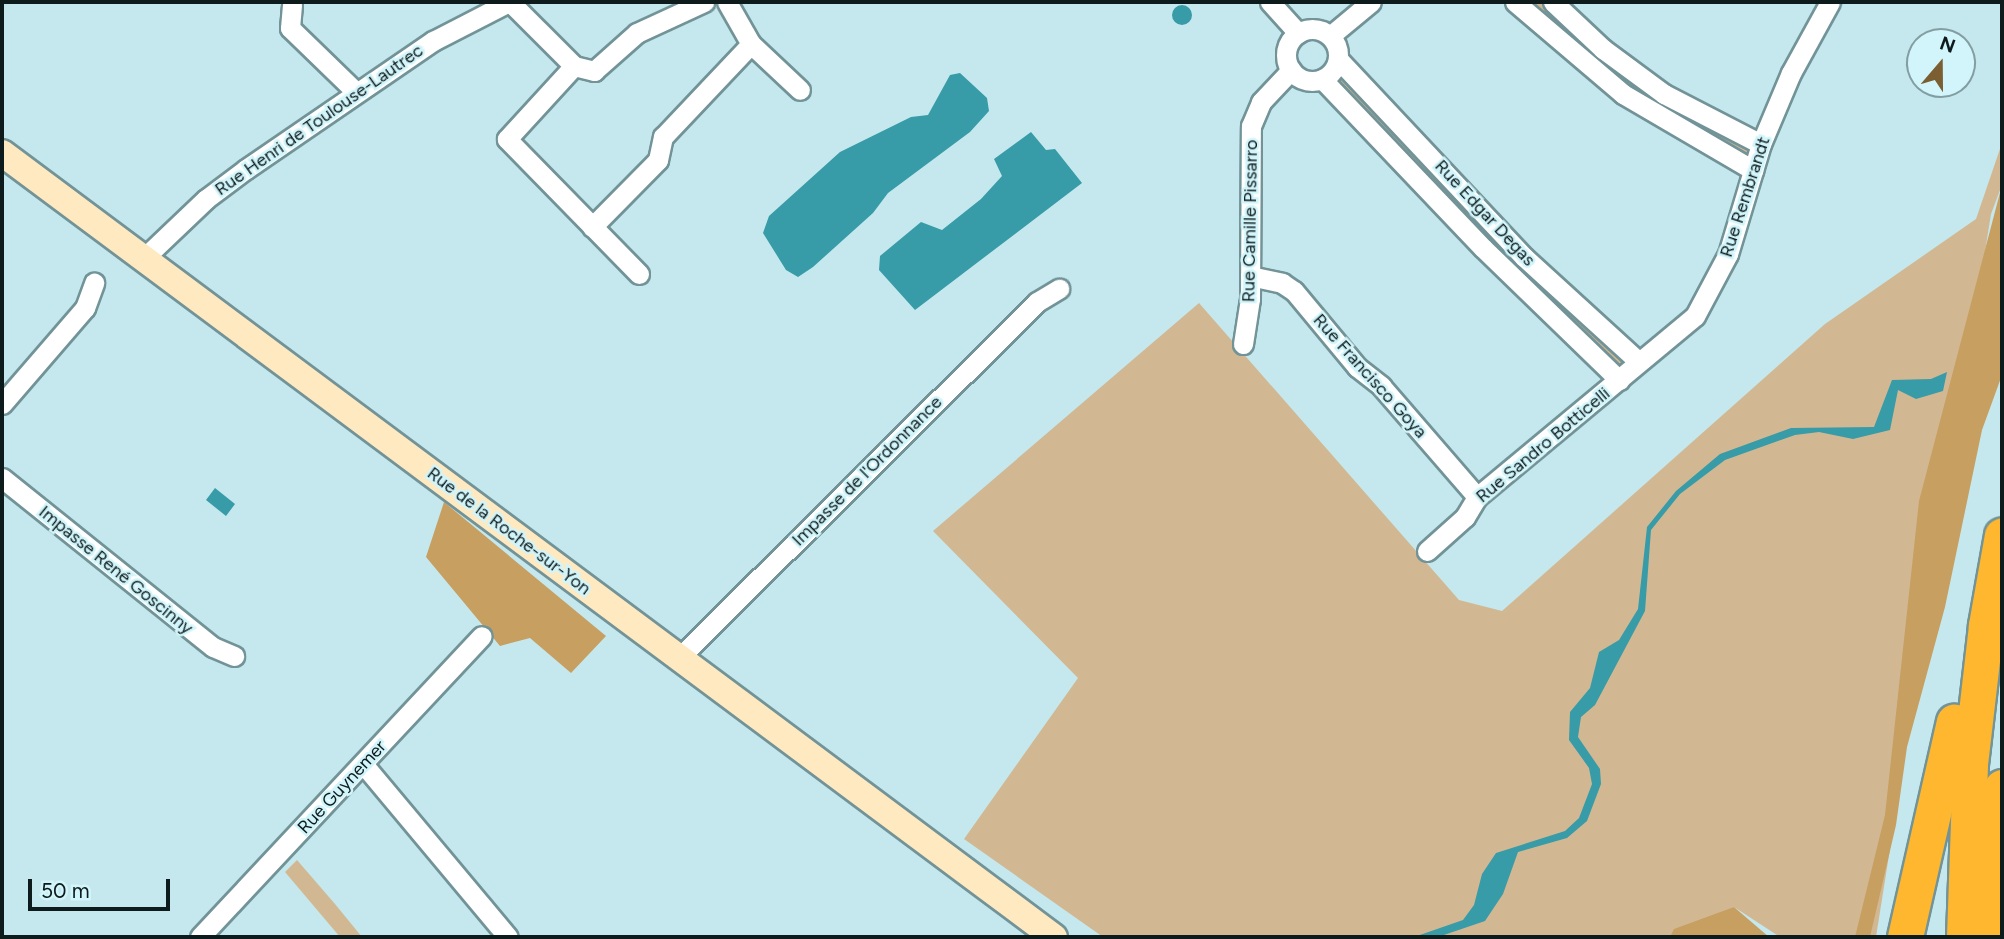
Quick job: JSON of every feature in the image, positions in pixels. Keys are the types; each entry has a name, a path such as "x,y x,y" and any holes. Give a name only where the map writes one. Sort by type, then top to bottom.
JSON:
{"highway":[{"path":"1964,937 1970,764 1986,625 2002,535"},
{"path":"1905,937 1956,710 1986,625"},
{"path":"1998,937 2002,787"}],"main road":[{"name":"Rue de la Roche-sur-Yon","path":"2,153 1054,937"}],"street":[{"path":"509,2 574,66 594,71 637,33 704,2"},
{"name":"Rue Henri de Toulouse-Lautrec","path":"143,259 206,199 433,41 509,2"},
{"path":"727,2 751,44 800,90"},
{"path":"1270,2 1298,33"},
{"path":"1330,36 1371,2"},
{"path":"1515,2 1623,94 1753,170"},
{"path":"1553,2 1603,49 1664,94 1761,144"},
{"name":"Rue Rembrandt","path":"1629,370 1695,316 1709,294 1728,254 1761,144 1791,73 1830,2"},
{"path":"292,5 290,28 357,93"},
{"path":"1313,29 1330,36 1338,59 1322,79 1304,79 1291,70 1286,54 1298,33 1313,29"},
{"path":"593,227 658,160 663,136 751,44"},
{"name":"Rue Edgar Degas","path":"1338,59 1629,370"},
{"path":"574,66 507,139 639,274"},
{"name":"Rue Camille Pissarro","path":"1243,344 1250,276 1251,126 1261,102 1291,70"},
{"name":"Rue Edgar Degas","path":"1322,79 1483,248 1629,370"},
{"name":"Rue Francisco Goya","path":"1250,276 1282,283 1294,291 1357,367 1381,386 1477,497"},
{"path":"2,404 85,308 94,283"},
{"name":"Impasse de l'Ordonnance","path":"679,657 1037,302 1059,289"},
{"name":"Rue Sandro Botticelli","path":"1427,551 1465,517 1477,497 1629,370"},
{"name":"Impasse René Goscinny","path":"2,478 213,647 234,656"},
{"name":"Rue Guynemer","path":"200,937 482,636"},
{"path":"364,765 508,937"}],"shaded area":[{"path":"1525,2 1544,2 1750,148 1749,157 1654,110"},
{"path":"1339,76 1343,76 1627,363 1620,368 1507,264 1335,83"},
{"path":"2002,143 2002,185 1991,214 1876,937 1780,937 1734,907 1683,937 1103,937 964,839 1078,678 933,531 1199,303 1459,600 1502,611 1825,324 1976,219"},
{"path":"2002,185 2002,375 1982,430 1945,607 1907,747 1896,825 1870,937 1855,937 1885,815 1919,501"},
{"path":"444,502 606,636 571,673 530,638 500,646 426,557"},
{"path":"297,860 362,937 340,937 285,872"},
{"path":"1734,907 1769,937 1670,937 1674,929"}],"water":[{"path":"1182,5 1189,8 1192,15 1189,22 1182,25 1175,22 1172,15 1175,8"},
{"path":"960,73 987,98 989,111 970,132 888,193 873,213 813,267 798,277 786,270 763,233 769,216 840,152 911,117 928,115 950,75"},
{"path":"1031,132 1046,150 1055,149 1082,183 915,310 879,270 880,256 921,222 942,230 981,199 1002,176 994,159"},
{"path":"1947,372 1943,391 1916,399 1898,390 1890,430 1853,439 1819,432 1795,435 1725,460 1680,494 1651,530 1645,611 1595,705 1581,717 1578,737 1600,769 1601,784 1587,821 1567,838 1518,852 1503,894 1485,921 1438,937 1414,937 1463,920 1474,905 1482,874 1496,853 1565,831 1579,818 1592,784 1589,768 1569,740 1570,712 1590,688 1599,652 1619,640 1638,609 1647,527 1676,491 1720,454 1791,428 1874,427 1892,380 1931,379"},
{"path":"215,488 235,504 226,516 206,500"}]}
